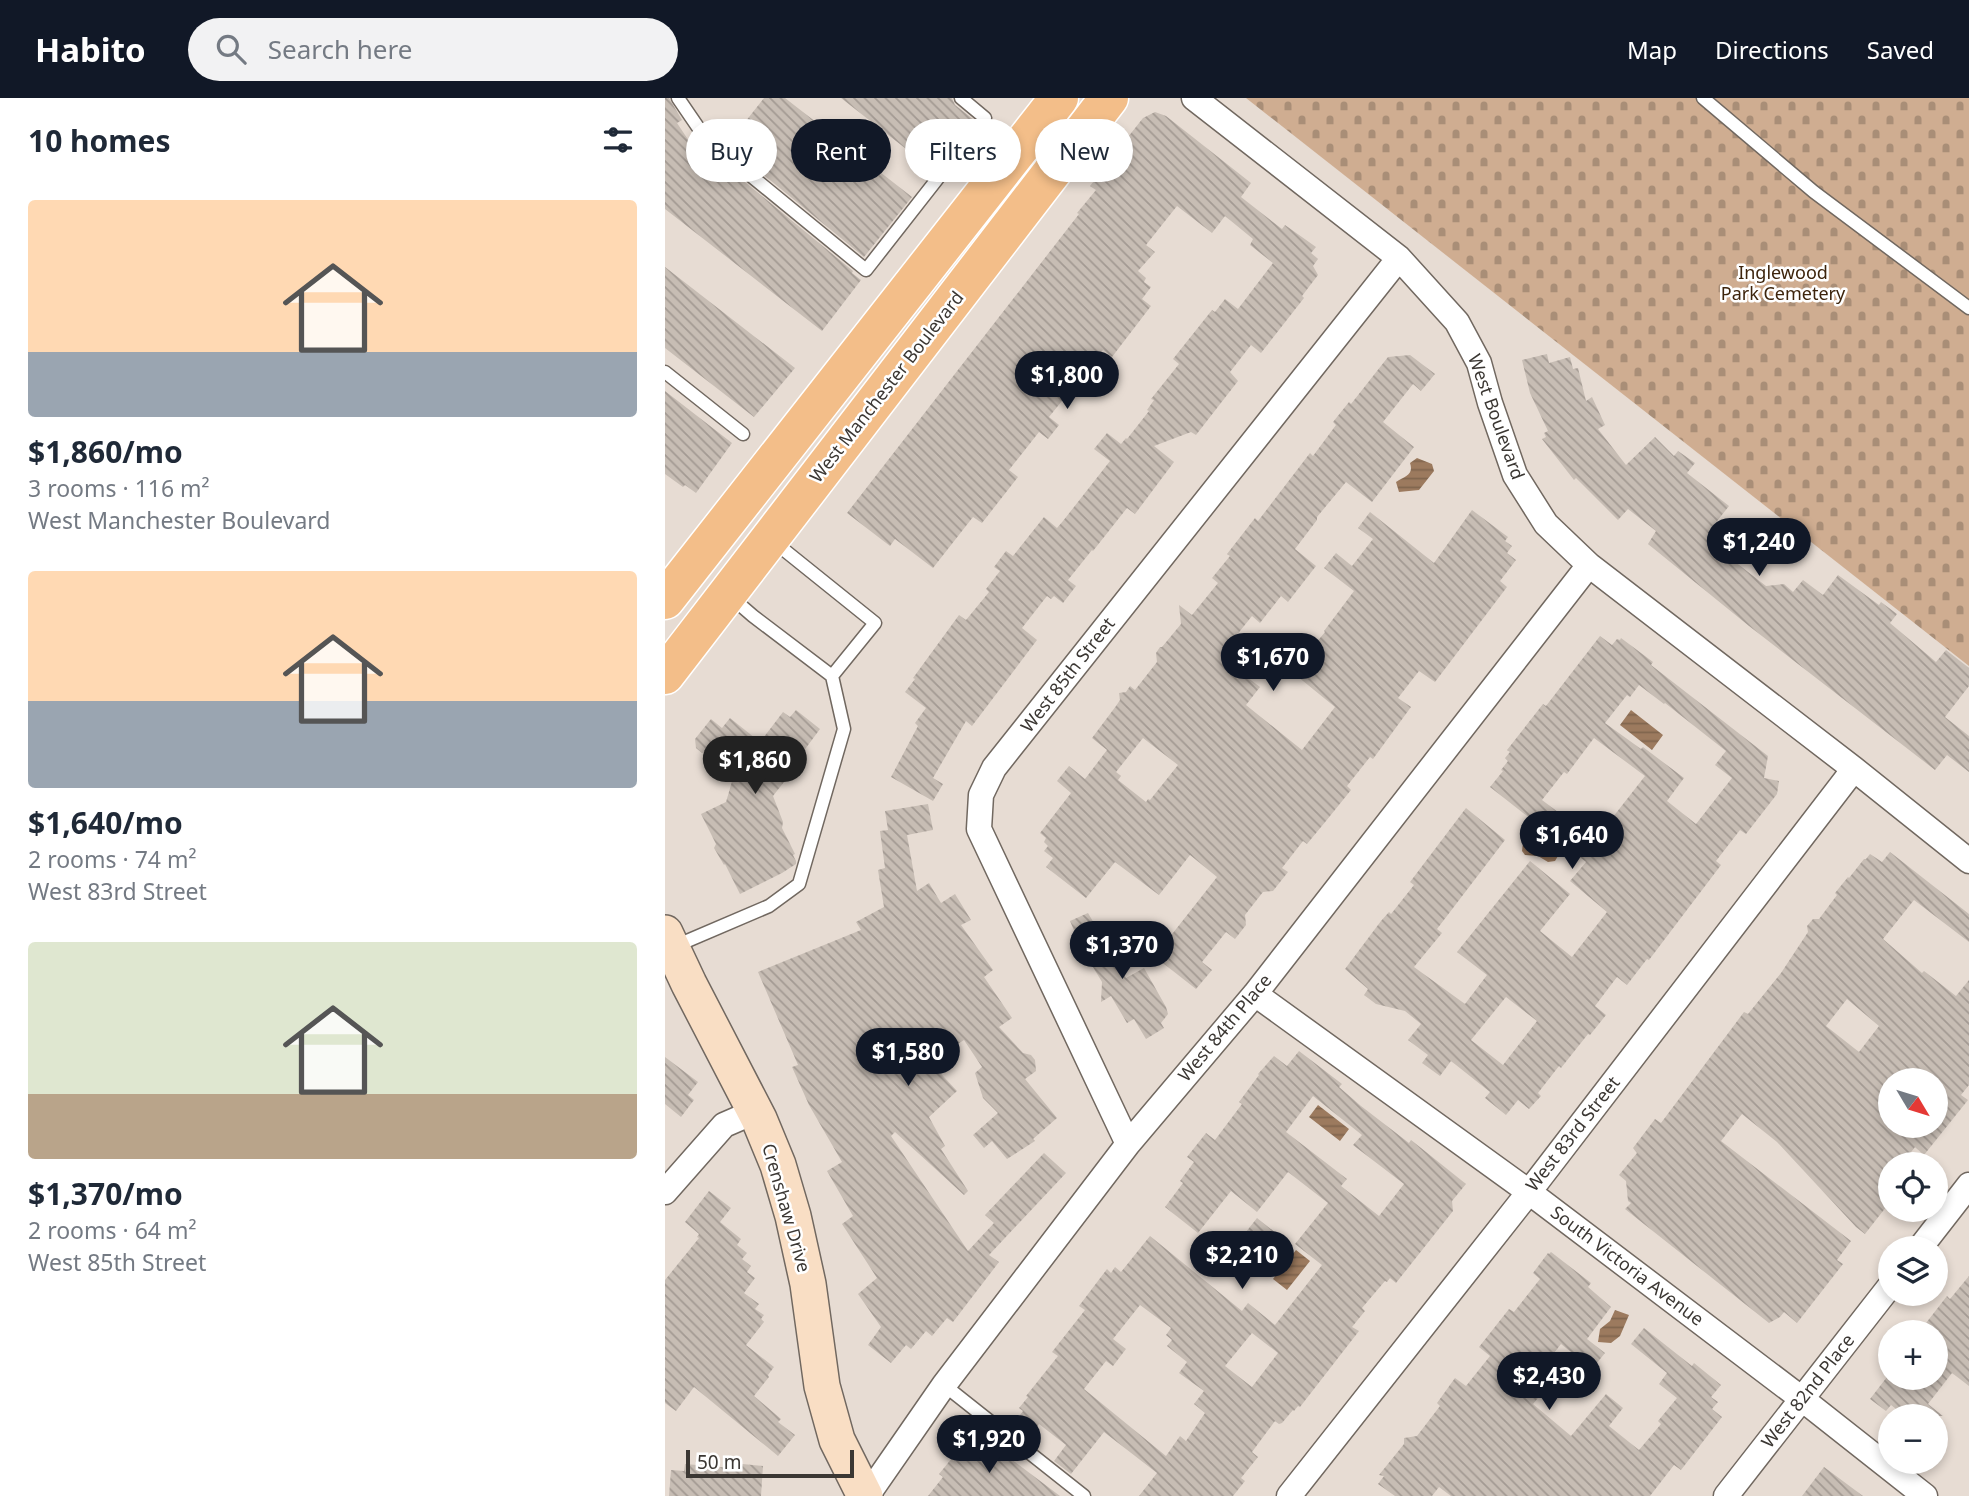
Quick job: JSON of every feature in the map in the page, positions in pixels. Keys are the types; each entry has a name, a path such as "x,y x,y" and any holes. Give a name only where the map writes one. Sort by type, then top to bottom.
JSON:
{"main road":[{"path":"665,600 1059,98"},
{"name":"West Manchester Boulevard","path":"665,676 1109,98"},
{"name":"Crenshaw Drive","path":"668,940 778,1165 808,1284 822,1386 837,1440 866,1496"}],"street":[{"name":"West Boulevard","path":"1194,98 1399,258 1457,322 1479,363 1515,475 1546,524 1589,565 1969,861"},
{"name":"West 85th Street","path":"1128,1144 979,829 981,795 994,768 1399,258"},
{"name":"West 84th Place","path":"866,1496 944,1385 1128,1144 1255,994 1589,565"},
{"name":"West 83rd Street","path":"1289,1496 1529,1192 1854,769"},
{"name":"South Victoria Avenue","path":"1255,994 1529,1192 1925,1496"},
{"path":"665,1192 724,1125 754,1112"},
{"path":"1929,1236 1969,1185"},
{"name":"West 82nd Place","path":"1726,1496 1878,1301"}],"lane":[{"path":"678,98 706,139 866,270 985,118 961,98"},
{"path":"1703,98 1814,192 1969,308"},
{"path":"665,372 743,433"},
{"path":"770,539 875,623 832,676"},
{"path":"668,940 769,906 799,884 844,729 832,676 753,617 728,594"},
{"path":"944,1385 1084,1496"}],"green space":[{"name":"Inglewood Park Cemetery","path":"1246,98 1969,98 1969,666"}],"shaded area":[{"path":"1417,458 1432,464 1434,471 1419,490 1399,492 1396,482 1410,473 1410,463"},
{"path":"1771,538 1777,542 1777,551 1766,554 1754,563 1748,561 1746,551 1751,544"},
{"path":"1631,710 1663,735 1652,750 1620,725"},
{"path":"1533,838 1552,845 1558,856 1555,861 1548,862 1538,856 1525,855 1522,851 1523,843"},
{"path":"1318,1105 1349,1129 1340,1141 1309,1117"},
{"path":"1296,1250 1310,1261 1287,1290 1273,1279"},
{"path":"1615,1310 1629,1315 1620,1336 1611,1343 1598,1342 1600,1329 1610,1321"}],"building":[{"path":"665,98 669,98 682,120 677,123 686,136 686,182 745,182 861,280 822,331 665,209"},
{"path":"764,98 785,98 812,119 791,119 791,182 891,181 912,197 864,257 772,182 777,182 777,119 747,119"},
{"path":"841,98 952,98 955,105 973,119 905,119 905,148 891,137 891,119 868,119"},
{"path":"1155,112 1166,116 1251,183 1241,197 1282,229 1285,225 1316,247 1311,253 1318,259 1313,266 1318,275 1302,296 1304,298 1261,353 1251,345 1230,372 1238,381 1196,435 1191,432 1154,446 1174,462 1135,514 1127,508 1068,580 1076,586 1063,603 1054,596 1051,599 1047,596 1022,628 1037,640 972,726 966,721 933,778 943,784 933,801 891,777 918,726 915,723 926,708 905,692 915,679 913,678 959,615 966,620 989,592 986,589 1000,571 994,567 1006,551 1013,556 1044,517 1057,528 1063,521 1110,461 1094,449 1107,433 1121,444 1127,439 1149,411 1147,410 1154,400 1151,399 1179,364 1173,359 1212,310 1215,312 1225,299 1238,309 1273,263 1250,245 1253,239 1225,216 1212,233 1177,206 1146,245 1155,252 1138,271 1146,278 1144,282 1151,287 1142,299 1151,306 1112,357 1103,350 1049,417 1059,425 1048,439 1039,432 1009,470 1018,477 982,523 973,517 933,568 895,539 890,546 847,513 1079,214 1077,213 1096,190 1090,186 1093,182 1133,182 1133,131 1143,118"},
{"path":"665,267 795,368 754,417 665,348"},
{"path":"1547,354 1549,363 1570,357 1573,369 1578,368 1586,401 1592,397 1605,425 1598,429 1626,465 1655,437 1674,456 1678,451 1695,463 1687,473 1729,506 1710,530 1730,546 1725,554 1766,586 1784,584 1793,592 1803,580 1823,595 1838,575 1879,605 1881,602 1897,614 1890,623 1936,662 1946,650 1969,668 1969,686 1945,717 1969,736 1969,772 1947,755 1935,770 1648,544 1656,531 1628,509 1618,520 1576,478 1574,480 1542,439 1548,431 1530,393 1522,360"},
{"path":"1410,355 1435,374 1421,391 1413,384 1383,422 1414,447 1372,502 1346,482 1295,549 1316,566 1288,602 1281,596 1260,623 1252,616 1224,651 1231,656 1227,662 1260,687 1246,705 1302,750 1335,707 1292,672 1354,591 1324,568 1336,553 1352,566 1373,539 1358,528 1370,512 1434,563 1472,510 1508,537 1505,541 1512,546 1507,553 1516,560 1500,581 1507,587 1435,682 1419,671 1398,698 1411,707 1373,759 1370,757 1347,786 1351,790 1307,844 1303,841 1282,868 1288,872 1273,891 1263,892 1245,915 1246,925 1235,939 1226,932 1202,962 1212,970 1196,989 1159,960 1163,958 1149,947 1161,932 1169,938 1217,877 1190,855 1159,895 1115,862 1086,898 1046,867 1053,858 1044,851 1048,846 1044,842 1046,838 1040,833 1071,793 1057,781 1069,766 1085,779 1107,750 1092,738 1120,700 1119,693 1126,692 1130,686 1135,690 1157,662 1156,653 1181,624 1179,605 1192,615 1218,583 1212,578 1230,556 1227,554 1255,518 1258,521 1310,453 1313,456 1336,425 1333,422 1349,402 1351,404 1388,357","holes":["1143,738 1178,765 1146,802 1118,780 1121,776 1116,772"]},
{"path":"665,391 732,443 696,493 665,474"},
{"path":"1600,636 1612,645 1621,638 1653,662 1651,665 1768,756 1764,778 1779,781 1777,794 1746,834 1740,830 1716,861 1721,865 1649,960 1647,959 1627,985 1617,977 1595,1006 1606,1015 1561,1068 1559,1066 1538,1093 1541,1096 1529,1109 1518,1100 1506,1115 1485,1098 1490,1092 1451,1061 1440,1076 1422,1063 1428,1055 1408,1040 1421,1024 1405,1011 1376,1004 1364,995 1368,989 1345,969 1381,921 1389,912 1391,914 1414,885 1410,882 1466,808 1505,840 1437,929 1442,933 1414,967 1465,1004 1487,975 1457,952 1530,861 1570,894 1540,931 1572,957 1607,912 1570,881 1586,862 1490,787 1508,761 1505,758 1510,752 1507,750 1543,704 1546,706","holes":["1639,685 1726,751 1715,765 1732,778 1696,824 1667,801 1684,778 1605,723 1627,695 1630,697","1594,738 1645,776 1595,840 1542,800 1564,772 1567,774","1506,997 1537,1021 1503,1065 1471,1040"]},
{"path":"796,710 820,729 803,752 806,754 773,796 783,822 782,828 795,854 796,864 740,894 714,848 716,844 701,814 726,802 733,778 721,768 735,749 702,753 696,748 695,739 711,719 722,728 730,718 760,742 783,712 790,717"},
{"path":"928,804 933,830 907,835 917,891 929,883 941,903 955,894 971,920 961,925 993,970 984,977 1012,1018 999,1027 1023,1053 1031,1055 1035,1060 1036,1071 1025,1079 1057,1118 1033,1139 1035,1141 1007,1159 992,1141 984,1148 973,1135 998,1113 983,1098 975,1073 982,1067 964,1040 930,1062 957,1091 929,1117 945,1146 941,1149 968,1191 964,1195 895,1132 891,1136 968,1251 994,1223 985,1215 1044,1153 1066,1173 989,1255 999,1262 953,1322 947,1318 932,1336 926,1331 911,1349 906,1345 891,1363 868,1345 881,1327 858,1294 877,1278 842,1224 853,1216 827,1171 842,1162 809,1105 792,1067 798,1065 758,972 861,930 856,922 884,907 878,870 885,868 880,831 888,830 885,811"},
{"path":"1890,852 1969,914 1969,942 1914,900 1883,939 1922,973 1924,971 1956,996 1969,980 1969,1085 1961,1095 1968,1100 1948,1125 1948,1068 1878,1068 1878,1138 1938,1138 1926,1152 1921,1152 1915,1147 1911,1152 1878,1152 1878,1217 1865,1234 1777,1142 1742,1114 1721,1141 1851,1241 1837,1260 1843,1264 1797,1323 1784,1312 1769,1323 1625,1209 1631,1203 1628,1201 1626,1181 1619,1175 1637,1153 1633,1148 1655,1119 1661,1123 1744,1012 1748,1014 1781,973 1808,932 1807,926 1813,919 1819,919 1837,895 1835,893 1870,854 1882,862","holes":["1847,999 1879,1026 1859,1052 1826,1026"]},
{"path":"1088,913 1126,978 1144,968 1166,1007 1168,1014 1161,1023 1164,1028 1146,1039 1134,1019 1127,1023 1111,996 1101,1002 1102,982 1082,949 1070,921"},
{"path":"1299,1051 1342,1084 1339,1087 1361,1106 1409,1143 1411,1140 1466,1184 1452,1201 1453,1211 1396,1283 1390,1278 1385,1281 1362,1308 1365,1311 1352,1327 1359,1331 1300,1407 1293,1410 1282,1423 1275,1421 1252,1452 1258,1457 1241,1478 1245,1481 1233,1496 1139,1496 1157,1473 1104,1432 1071,1474 1054,1461 1066,1445 1039,1424 1027,1439 1011,1427 1023,1411 1019,1408 1028,1397 1026,1396 1058,1356 1052,1352 1085,1310 1079,1306 1107,1269 1111,1273 1115,1267 1121,1272 1150,1236 1242,1311 1248,1303 1275,1325 1322,1265 1295,1244 1328,1203 1288,1172 1257,1212 1231,1191 1198,1233 1165,1207 1183,1183 1180,1181 1194,1162 1187,1157 1206,1133 1215,1140 1242,1104 1239,1102 1258,1074 1274,1056 1287,1066","holes":["1313,1096 1362,1135 1353,1145 1404,1184 1379,1216 1341,1186 1347,1179 1286,1132","1140,1305 1171,1328 1166,1335 1172,1340 1167,1346 1187,1362 1179,1373 1204,1391 1194,1404 1205,1413 1186,1441 1180,1436 1166,1456 1084,1389 1106,1361 1113,1366 1126,1349 1113,1339","1252,1333 1278,1353 1252,1387 1225,1366"]},
{"path":"665,1057 698,1082 688,1095 694,1100 681,1117 665,1104"},
{"path":"709,1191 731,1208 720,1222 741,1239 737,1245 747,1253 742,1259 751,1266 747,1272 755,1278 744,1293 759,1304 755,1309 764,1315 761,1319 764,1322 746,1345 774,1367 754,1396 781,1419 778,1422 795,1435 778,1456 694,1387 676,1411 665,1403 665,1280 699,1238 699,1234 685,1222"},
{"path":"1257,1218 1281,1237 1270,1250 1263,1245 1244,1269 1227,1256"},
{"path":"1551,1252 1591,1283 1588,1287 1611,1307 1587,1339 1605,1353 1592,1369 1561,1344 1539,1372 1551,1382 1533,1404 1571,1436 1606,1394 1623,1408 1609,1426 1639,1450 1661,1424 1658,1421 1677,1398 1659,1384 1667,1373 1631,1344 1644,1328 1721,1385 1711,1397 1718,1402 1712,1409 1722,1417 1681,1470 1674,1465 1650,1496 1451,1496 1439,1487 1432,1496 1395,1496 1378,1484 1384,1476 1379,1475 1404,1444 1404,1438 1417,1436 1440,1406 1437,1403 1455,1378 1466,1386 1490,1356 1479,1347 1509,1309 1514,1312 1540,1279 1533,1273"},
{"path":"1969,1276 1969,1386 1952,1373 1948,1378 1948,1320 1928,1320 1939,1306 1948,1306 1948,1297 1950,1299"},
{"path":"1878,1389 1939,1390 1928,1404 1878,1405 1870,1399"},
{"path":"983,1434 997,1445 1000,1441 1016,1453 1011,1459 1060,1496 928,1496 943,1477 939,1474 952,1458 956,1461 961,1454 965,1457"},
{"path":"732,1463 763,1466 761,1496 669,1496 671,1470 684,1471 685,1464 732,1468"},
{"path":"1824,1467 1863,1496 1802,1496"}]}
